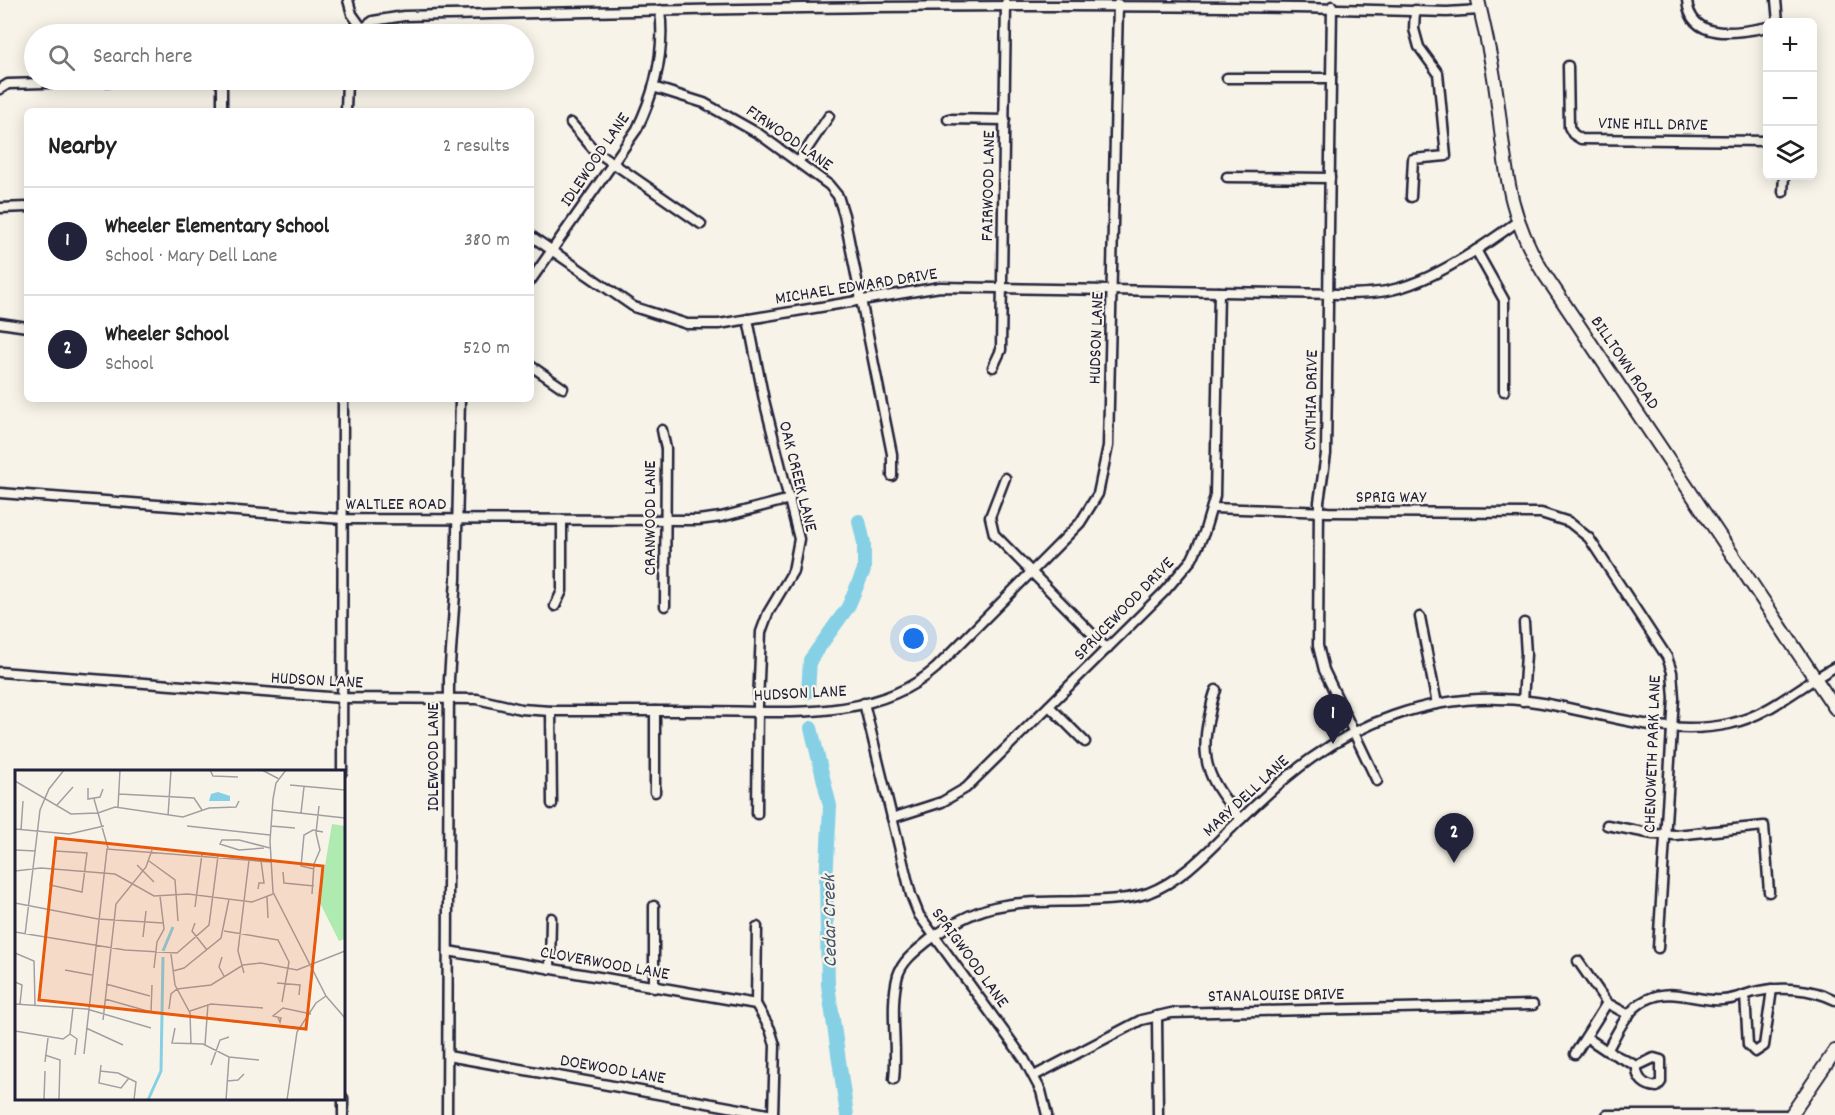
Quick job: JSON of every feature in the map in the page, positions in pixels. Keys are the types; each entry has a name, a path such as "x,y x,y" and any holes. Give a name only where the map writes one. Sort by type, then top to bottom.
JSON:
{"main road":[{"name":"BILLTOWN ROAD","path":"1479,5 1496,89 1509,194 1518,221 1543,272 1835,708"},
{"path":"1791,1115 1835,1051"}],"street":[{"path":"348,0 352,14 360,24"},
{"path":"1687,0 1688,11 1693,20 1718,33 1763,27"},
{"path":"1776,0 1778,18"},
{"path":"371,24 380,19 404,16 1006,3 1332,6 1415,10 1479,5"},
{"name":"FAIRWOOD LANE","path":"993,367 1000,354 1006,3"},
{"name":"HUDSON LANE","path":"0,672 342,698 477,699 521,708 551,711 830,710 864,703 906,690 924,679 1031,574 1087,514 1104,477 1108,446 1113,290 1118,4"},
{"name":"CYNTHIA DRIVE","path":"1332,6 1326,453 1319,512 1318,646 1324,670 1377,781"},
{"name":"IDLEWOOD LANE","path":"534,276 637,129 653,87 662,48 660,10"},
{"path":"1411,197 1413,159 1446,156 1438,73 1419,47 1414,29 1415,10"},
{"name":"VINE HILL DRIVE","path":"1568,66 1569,127 1573,134 1581,139 1763,141"},
{"path":"1227,78 1331,78"},
{"path":"0,88 8,84 24,84"},
{"name":"FIRWOOD LANE","path":"653,87 722,111 799,161 829,185 838,196 844,215 892,454 892,476"},
{"path":"219,90 222,108"},
{"path":"346,108 347,90"},
{"path":"799,161 829,116"},
{"path":"948,119 1005,120"},
{"path":"571,123 581,138 613,163 701,224"},
{"path":"1227,177 1330,178"},
{"path":"1783,192 1784,180"},
{"path":"0,208 24,207"},
{"name":"MICHAEL EDWARD DRIVE","path":"534,238 644,312 687,324 710,325 940,287 1374,293 1404,287 1476,250 1518,221"},
{"path":"1476,250 1502,295 1505,305 1504,391"},
{"name":"SPRUCEWOOD DRIVE","path":"892,818 959,793 1164,592 1192,559 1215,496 1219,292"},
{"name":"OAK CREEK LANE","path":"748,319 764,400 797,523 798,552 793,571 768,613 761,632 758,814"},
{"path":"0,323 24,327"},
{"path":"534,368 562,388"},
{"path":"342,770 343,402"},
{"name":"IDLEWOOD LANE","path":"447,1115 449,699 460,402"},
{"name":"CRANWOOD LANE","path":"662,430 666,449 665,606"},
{"path":"1005,478 993,507 992,528 1000,541 1031,574 1107,649"},
{"name":"WALTLEE ROAD","path":"0,493 342,519 456,520 665,521 720,517 790,499"},
{"name":"SPRIG WAY","path":"1212,508 1319,512 1541,513 1569,522"},
{"path":"555,606 562,591 562,520"},
{"name":"CHENOWETH PARK LANE","path":"1569,522 1589,538 1667,657 1673,681 1658,948"},
{"path":"1420,617 1437,704"},
{"path":"1523,701 1526,654 1524,623"},
{"name":"MARY DELL LANE","path":"894,1079 897,979 907,959 934,937 955,922 990,906 1122,899 1148,892 1191,868 1295,769 1354,732 1392,716 1437,704 1487,699 1523,701 1672,729 1714,727 1745,720 1782,702 1835,667"},
{"path":"1216,690 1205,738 1206,761 1212,781 1241,819"},
{"name":"SPRIGWOOD LANE","path":"864,703 914,901 934,937 1034,1076 1047,1115"},
{"path":"1048,706 1085,742"},
{"path":"551,711 552,804"},
{"path":"655,711 655,792"},
{"path":"1607,825 1666,834 1693,834 1764,826 1769,892"},
{"path":"654,906 654,988"},
{"path":"550,969 551,918"},
{"path":"757,927 756,1004 770,1029 775,1046 773,1115"},
{"name":"CLOVERWOOD LANE","path":"448,951 756,1004"},
{"path":"1578,961 1607,1004 1629,1015"},
{"path":"1745,995 1748,1045 1755,1052 1764,1046 1772,989"},
{"path":"1607,1051 1634,1007 1645,1000 1665,993 1722,1000 1772,989 1808,991 1835,1000"},
{"path":"1575,1054 1607,1004"},
{"name":"STANALOUISE DRIVE","path":"1034,1076 1141,1020 1171,1013 1533,1005"},
{"path":"1157,1016 1158,1115"},
{"path":"1586,1037 1637,1066"},
{"name":"DOEWOOD LANE","path":"447,1056 773,1115"},
{"path":"1607,1115 1785,1115"}],"waterway":[{"name":"Cedar Creek","path":"808,692 810,660 848,607 864,570 864,543 859,521"},
{"name":"Cedar Creek","path":"811,728 830,806 826,882 828,985 847,1115"}],"place":[{"name":"Wheeler Elementary School","path":"1333,744"},
{"name":"Wheeler School","path":"1454,863"}]}
